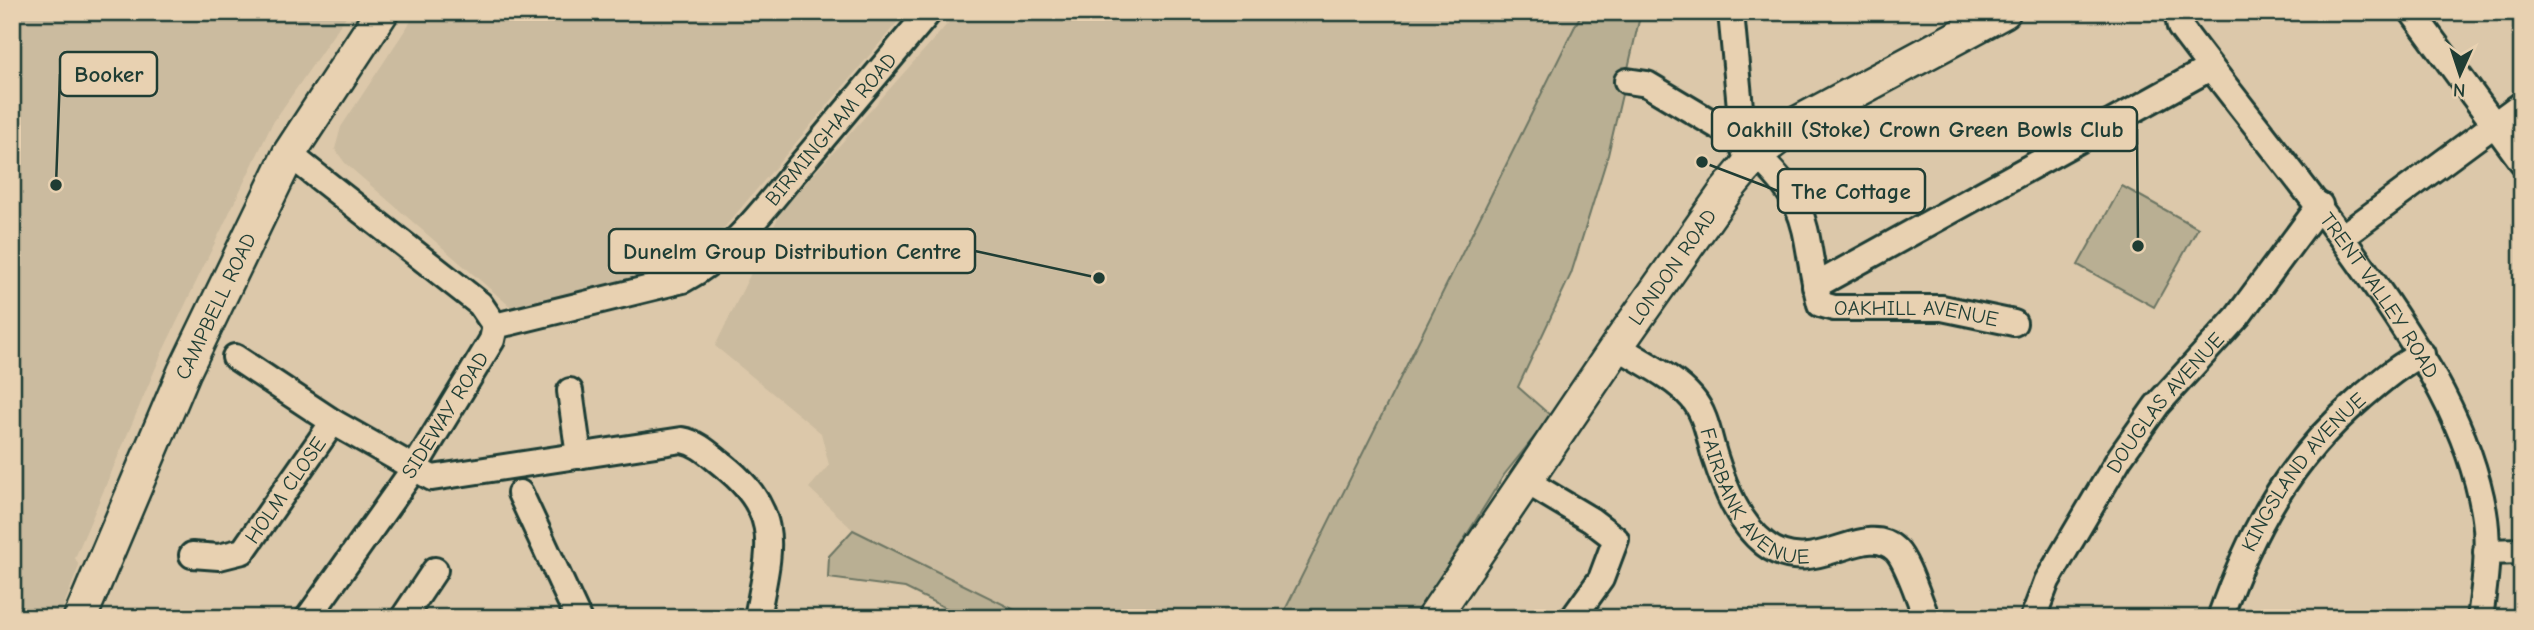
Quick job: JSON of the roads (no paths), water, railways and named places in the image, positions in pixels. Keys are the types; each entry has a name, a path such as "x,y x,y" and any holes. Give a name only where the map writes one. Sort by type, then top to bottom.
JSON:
{"main road":[{"name":"CAMPBELL ROAD","path":"80,618 184,372 289,155 382,12"},
{"name":"LONDON ROAD","path":"1433,618 1524,480 1726,191 1749,151 2004,12"}],"street":[{"name":"BIRMINGHAM ROAD","path":"495,326 670,283 700,271 722,255 754,219 929,12"},
{"path":"1731,12 1749,151"},
{"name":"TRENT VALLEY ROAD","path":"2177,12 2180,27 2320,205 2422,354 2465,443 2485,514 2486,552 2480,618"},
{"path":"2412,12 2522,162"},
{"path":"1815,286 2210,68"},
{"path":"1627,81 1647,84 1731,134 1749,151"},
{"path":"2342,237 2522,104"},
{"name":"OAKHILL AVENUE","path":"1749,151 1778,175 1799,205 1810,241 1815,286 1820,304 1827,308 1942,309 2014,323"},
{"name":"SIDEWAY ROAD","path":"289,155 480,304 495,326 492,340 413,470 300,614"},
{"name":"DOUGLAS AVENUE","path":"2033,618 2047,581 2120,457 2157,405 2238,316 2320,205"},
{"name":"FAIRBANK AVENUE","path":"1617,346 1691,397 1700,410 1726,487 1746,524 1762,542 1776,552 1800,558 1827,554 1855,542 1886,542 1898,551 1927,618"},
{"name":"KINGSLAND AVENUE","path":"2220,618 2256,531 2308,448 2327,427 2401,363 2422,354"},
{"path":"235,357 333,422 413,470 432,478 443,479 682,440 694,442 732,472 763,512 771,541 757,618"},
{"path":"570,391 579,456"},
{"name":"HOLM CLOSE","path":"192,555 219,557 243,551 333,422"},
{"path":"1524,480 1591,520 1616,539 1601,579 1573,618"},
{"path":"520,493 578,618"},
{"path":"2486,552 2522,551"},
{"path":"403,618 435,570"}],"place":[{"name":"The Cottage","path":"1702,162"},
{"name":"Booker","path":"56,185"},
{"name":"Oakhill (Stoke) Crown Green Bowls Club","path":"2138,246"},
{"name":"Dunelm Group Distribution Centre","path":"1099,278"}]}
